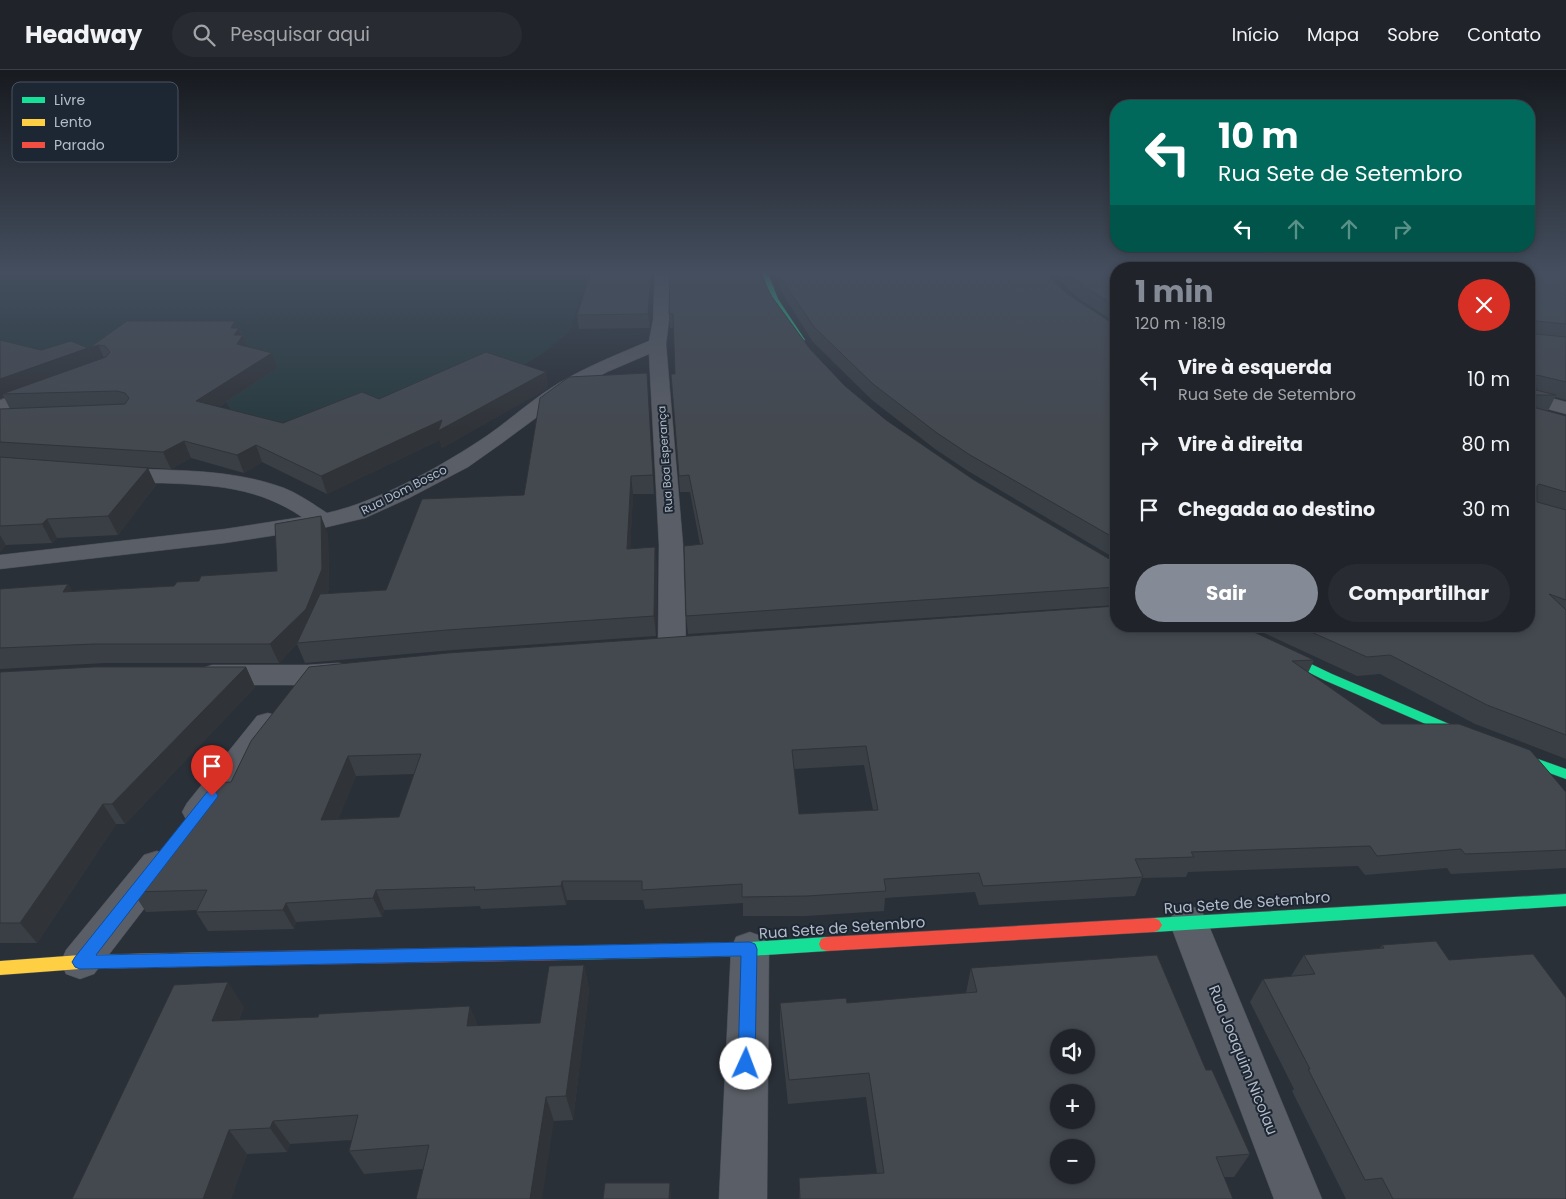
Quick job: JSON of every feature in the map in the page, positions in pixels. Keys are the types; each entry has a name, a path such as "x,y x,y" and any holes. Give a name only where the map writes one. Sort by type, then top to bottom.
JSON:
{"street":[{"name":"Rua Boa Esperança","path":"660,326 657,344 671,545 672,645"},
{"path":"792,326 810,352"},
{"name":"Rua Dom Bosco","path":"0,562 225,536 322,521 357,513 401,493 460,462 495,439 564,388 601,368 657,344"},
{"path":"0,406 57,386"},
{"path":"1535,398 1566,406"},
{"path":"92,473 200,478 234,482 278,494 322,521"},
{"path":"1234,632 1328,677 1479,742"},
{"path":"642,648 701,643"},
{"path":"182,675 307,675 365,669"},
{"path":"80,962 307,675"},
{"path":"1497,750 1566,774"},
{"name":"Rua Sete de Setembro","path":"0,968 80,962 750,949 1188,921 1566,900"},
{"name":"Rua Joaquim Nicolau","path":"1188,921 1298,1199"},
{"path":"743,1199 750,949"}],"green space":[{"path":"0,326 572,326 567,334 543,353 496,383 373,440 232,413 227,404 227,397 96,349 0,379"}],"building":[{"path":"120,326 232,326 231,328 239,328 234,335 243,335 237,344 272,353 196,401 283,423 362,392 379,399 486,352 546,372 438,431 442,420 321,476 256,445 237,455 184,441 163,452 0,442 0,409 125,404 129,398 125,393 117,391 2,394 106,357 110,352 105,346 98,345 89,348"},
{"path":"673,326 793,326 810,349 845,386 886,420 974,480 1110,559 1110,587 686,616 684,546 703,544 689,475 679,476 671,374 675,374"},
{"path":"813,326 1110,326 1110,536 970,455 937,433 873,384"},
{"path":"1535,328 1536,334 1566,337 1566,382 1537,375 1535,377"},
{"path":"0,340 41,350 71,341 88,348 0,379"},
{"path":"647,373 653,475 631,476 627,549 655,547 654,616 447,630 297,643 320,594 386,590 422,499 524,495 540,398 569,377"},
{"path":"1535,377 1536,390 1556,395 1535,395"},
{"path":"1535,408 1566,416 1566,492 1539,484 1537,486 1537,502 1566,510 1566,600 1549,594 1566,610 1566,735 1487,705 1390,655 1367,657 1311,632 1535,632"},
{"path":"0,457 148,468 108,516 47,519 42,524 0,526"},
{"path":"321,516 322,569 306,609 270,644 94,644 0,648 0,589 68,584 63,592 174,586 177,582 199,581 201,576 277,571 275,524"},
{"path":"1110,606 1110,632 1254,632 1314,660 1292,661 1382,724 1459,724 1530,750 1566,792 1566,850 1465,854 1461,849 1377,856 1370,846 1191,852 1194,857 1135,859 1143,877 983,886 979,873 884,879 886,891 807,896 742,897 742,884 642,890 642,881 562,881 561,886 474,890 475,887 376,890 373,898 286,903 283,910 196,912 207,890 133,892 218,783 231,782 251,741 309,667 448,653","holes":["866,746 878,810 799,814 792,750","421,754 399,817 321,820 348,756"]},
{"path":"93,667 246,667 112,804 103,804 20,923 0,923 0,672"},
{"path":"1436,941 1449,960 1533,954 1566,998 1566,1199 1393,1199 1382,1178 1365,1180 1263,979 1315,974 1304,955 1384,948 1382,945"},
{"path":"1157,955 1206,1070 1212,1070 1250,1154 1216,1157 1233,1199 800,1199 799,1178 884,1173 869,1073 789,1080 780,1003 846,998 847,1003 977,992 971,968"},
{"path":"584,965 566,1096 546,1097 530,1199 416,1199 429,1145 349,1151 358,1115 273,1121 270,1128 229,1130 203,1199 72,1199 174,985 228,982 212,1021 318,1017 319,1014 470,1006 467,1026 540,1023 549,966"},
{"path":"605,1183 670,1183 669,1199 603,1199"}],"traffic: fast":[{"path":"792,326 801,340"},
{"path":"1234,632 1328,677 1470,738"},
{"path":"1510,754 1566,774"},
{"path":"1154,925 1566,900"},
{"path":"560,953 750,949 827,944"}],"traffic: slow":[{"path":"0,968 80,962 228,959"}],"traffic: jam":[{"path":"827,944 1154,925"},
{"path":"228,959 560,953"}],"route":[{"path":"212,796 80,962 750,949 746,1064"}]}
